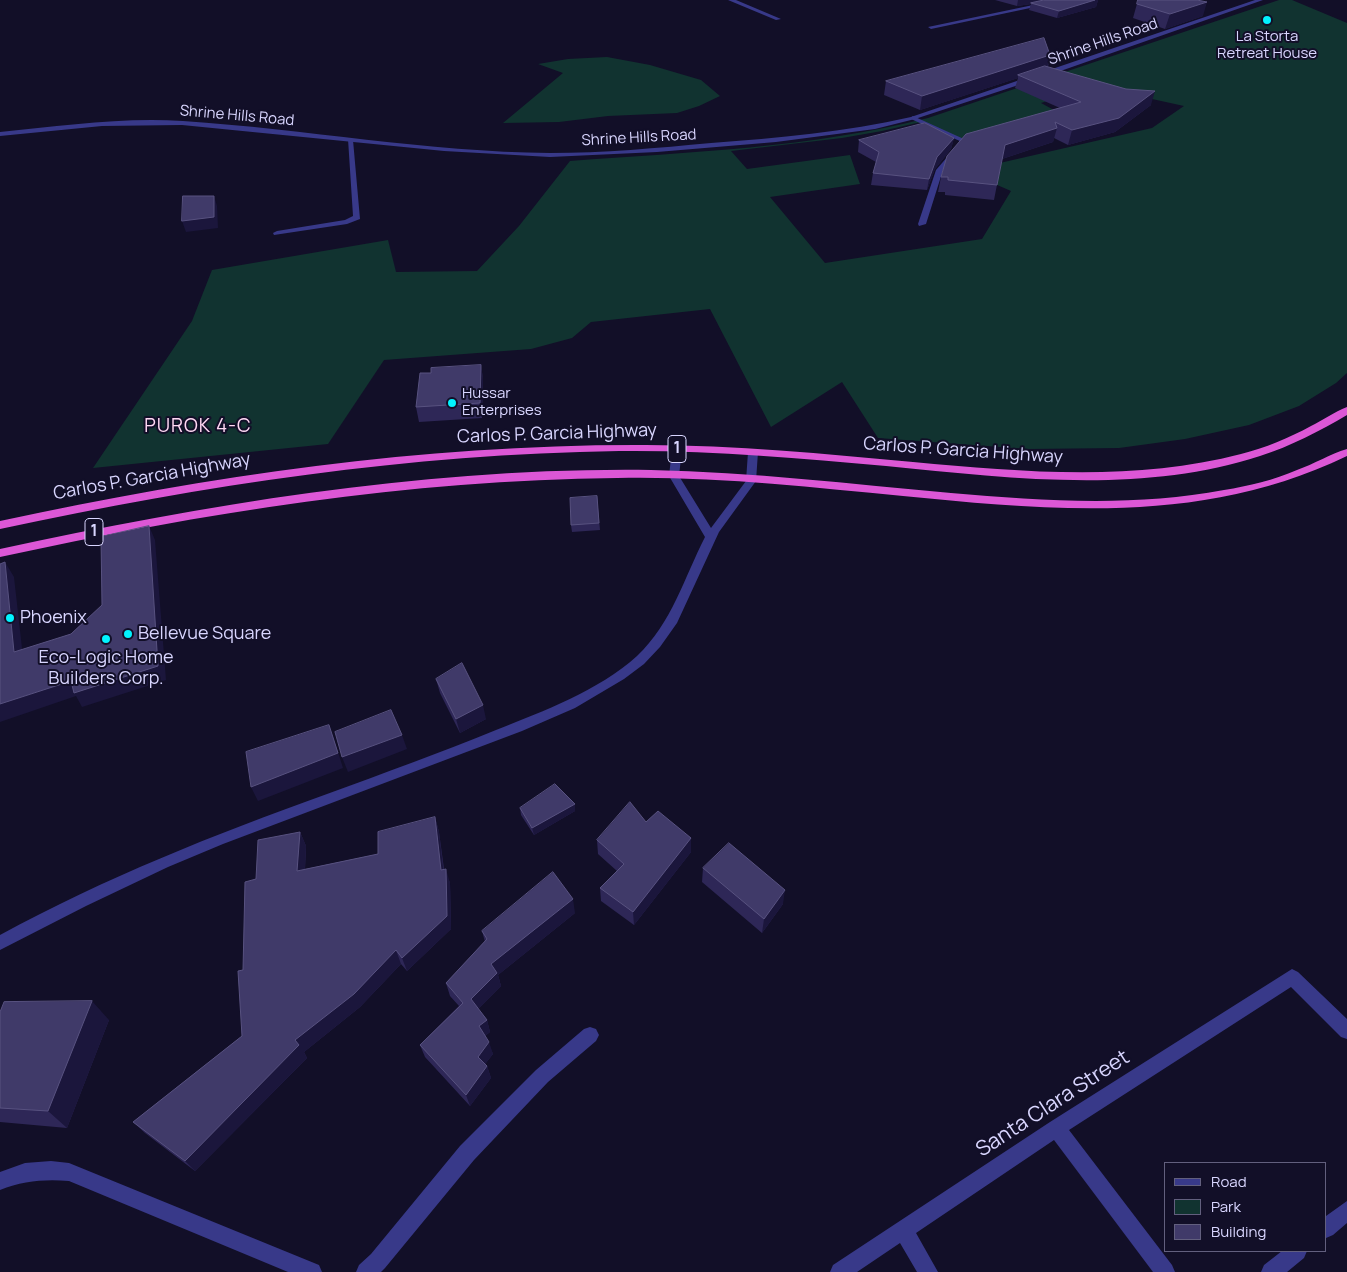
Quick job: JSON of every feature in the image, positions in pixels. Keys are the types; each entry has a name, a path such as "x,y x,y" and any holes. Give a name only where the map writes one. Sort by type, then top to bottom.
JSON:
{"highway":[{"name":"Carlos P. Garcia Highway","path":"0,525 192,486 321,467 530,450 622,448 754,452 1004,474 1114,477 1204,466 1243,458 1284,444 1347,410"},
{"name":"1","path":"0,553 188,514 318,494 527,476 620,474 752,479 1010,502 1130,505 1229,492 1271,483 1316,467 1347,452"}],"street":[{"path":"731,0 778,19"},
{"path":"931,27 1010,7 1065,0"},
{"name":"Shrine Hills Road","path":"0,134 102,124 158,122 229,126 350,140 482,152 578,154 776,140 875,127 913,118 1050,74 1260,0"},
{"path":"913,118 964,141"},
{"path":"922,224 940,170 964,141 974,138"},
{"path":"277,233 347,222 357,217 350,140"},
{"path":"677,449 674,476 711,537"},
{"path":"0,943 65,907 137,874 218,840 500,735 559,710 601,687 630,667 656,644 678,608 697,571 711,537 752,479 754,452"},
{"name":"Santa Clara Street","path":"840,1272 1056,1128 1292,976 1347,1031"},
{"path":"366,1272 378,1261 474,1146 542,1076 590,1035"},
{"path":"1056,1128 1165,1272"},
{"path":"0,1181 30,1170 50,1169 68,1172 312,1272"},
{"path":"1327,1227 1347,1211"},
{"path":"903,1230 928,1272"},
{"path":"1271,1272 1296,1252"}],"green space":[{"path":"1279,0 1292,0 1347,23 1347,373 1336,383 1299,406 1249,425 1185,439 1119,448 1027,449 878,438 842,382 771,427 710,309 591,322 572,338 531,349 384,360 328,444 93,468 192,321 212,270 388,240 396,272 477,271 519,226 570,161 795,142 840,136 928,118","holes":["1093,86 1184,106 1152,128 965,171 1011,191 982,239 825,263 770,197 860,184 850,155 747,169 731,151 842,138 921,122 964,141 1065,116 1041,103"]},
{"path":"607,57 650,65 701,80 720,96 699,106 677,113 608,116 559,122 503,123 563,73 538,64 568,59"}],"building":[{"path":"1044,0 1095,0 1059,11 1031,3"},
{"path":"1138,0 1197,0 1207,2 1170,14 1137,4"},
{"path":"1044,38 1050,55 922,96 886,81"},
{"path":"1045,66 1126,89 1155,91 1119,118 1072,130 1055,122 1057,128 1005,145 997,185 948,180 948,177 941,177 947,156 966,134 1081,102 1018,75"},
{"path":"925,123 954,138 937,157 929,179 873,173 879,152 859,140"},
{"path":"183,196 214,196 214,217 182,221"},
{"path":"481,365 480,403 416,407 420,373 431,373 431,368"},
{"path":"597,496 599,523 571,525 570,498"},
{"name":"Bellevue Square","path":"149,526 158,666 74,693 71,681 0,704 0,564 5,562 14,652 71,634 102,605 101,537"},
{"path":"462,663 483,705 456,719 436,679"},
{"path":"391,710 402,735 342,757 335,732"},
{"path":"329,725 338,753 251,787 246,752"},
{"path":"555,784 575,804 532,828 520,808"},
{"path":"630,802 646,822 658,811 691,838 633,912 600,888 624,864 597,840"},
{"path":"435,817 441,870 446,869 447,916 402,958 396,950 354,994 295,1040 299,1045 185,1161 133,1122 242,1036 238,971 243,970 245,882 256,879 258,840 300,832 297,871 378,854 378,832"},
{"path":"729,843 785,890 764,919 703,868"},
{"path":"553,872 573,899 491,964 497,973 471,999 487,1020 479,1026 489,1042 478,1057 487,1066 466,1095 420,1045 463,1003 446,983 487,939 482,931"},
{"path":"92,1001 48,1111 0,1108 0,1012 4,1002"}],"place":[{"name":"La Storta Retreat House","path":"1267,20"},
{"name":"Hussar Enterprises","path":"452,403"},
{"name":"Phoenix","path":"10,618"},
{"name":"Bellevue Square","path":"128,634"},
{"name":"Eco-Logic Home Builders Corp.","path":"106,639"}],"district":[{"name":"PUROK 4-C","path":"198,427"}]}
